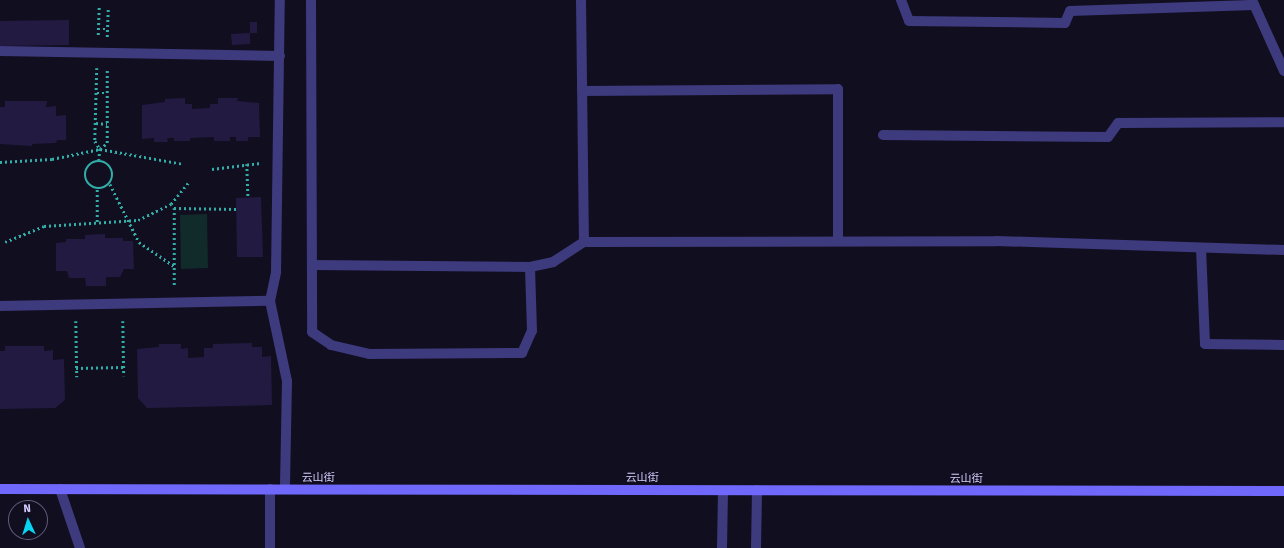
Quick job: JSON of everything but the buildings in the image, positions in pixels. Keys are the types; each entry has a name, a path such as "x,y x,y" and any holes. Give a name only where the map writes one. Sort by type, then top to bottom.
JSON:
{"street":[{"path":"280,0 280,56 276,163 276,272 270,301 288,381 285,490"},
{"path":"311,0 312,332 331,345 368,354 522,353 532,331 530,267"},
{"path":"581,0 584,242"},
{"path":"901,0 909,21 1064,23 1070,11 1253,2 1284,71"},
{"path":"0,52 102,55 280,56"},
{"path":"582,91 838,89 838,241"},
{"path":"883,135 1108,137 1118,123 1284,122"},
{"path":"312,265 530,267 553,262 584,242 997,241 1284,250"},
{"path":"1201,248 1205,344 1284,345"},
{"path":"0,306 270,301"},
{"name":"云山街","path":"0,489 1284,491"},
{"path":"60,489 80,548"},
{"path":"270,489 270,548"},
{"path":"722,548 723,490"},
{"path":"756,548 757,490"}],"path":[{"path":"99,5 98,29 107,93 107,143 100,149"},
{"path":"99,160 100,149 95,141 97,92 102,55 108,29 108,7"},
{"path":"98,29 108,29"},
{"path":"97,92 107,93"},
{"path":"96,123 107,124"},
{"path":"0,162 52,159 100,149 183,164"},
{"path":"110,184 97,189 89,185 85,176 90,164 99,160 108,163 113,171 110,184 139,242 174,266"},
{"path":"212,169 247,164 276,163"},
{"path":"247,164 248,198"},
{"path":"5,242 44,226 138,220 171,204 188,183"},
{"path":"97,189 97,222"},
{"path":"171,204 174,208 174,302"},
{"path":"174,208 236,209"},
{"path":"123,303 124,376"},
{"path":"76,304 77,377"},
{"path":"76,368 123,367"}],"green space":[{"path":"207,214 208,268 181,269 180,215"}]}
